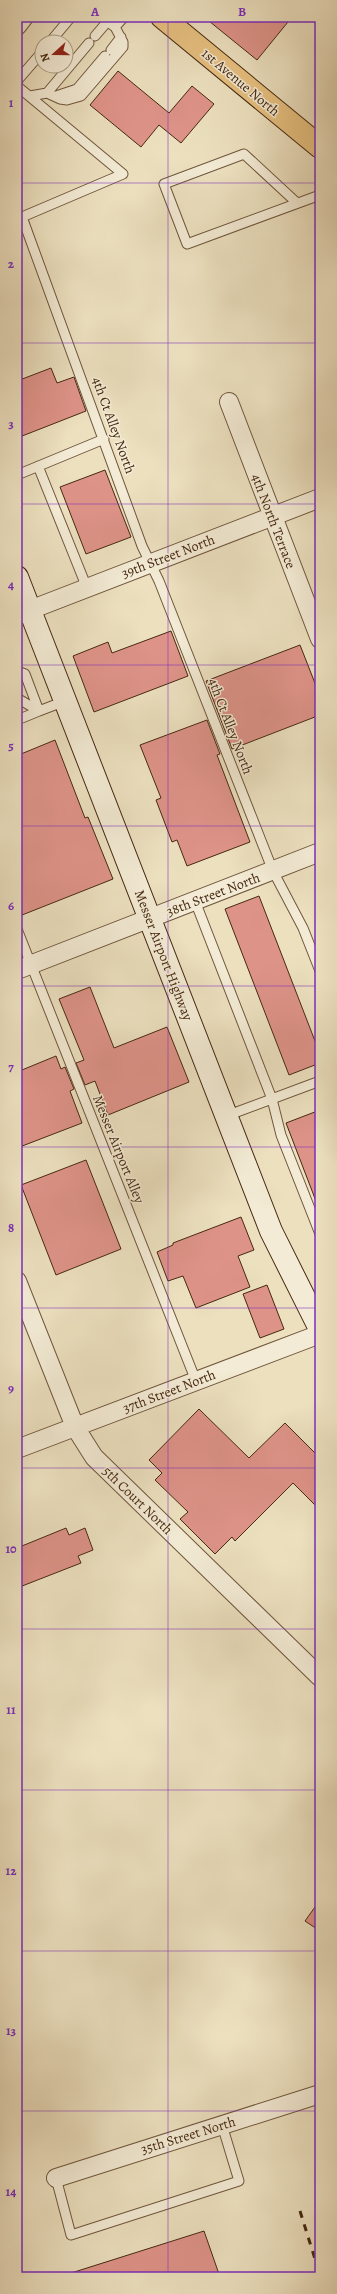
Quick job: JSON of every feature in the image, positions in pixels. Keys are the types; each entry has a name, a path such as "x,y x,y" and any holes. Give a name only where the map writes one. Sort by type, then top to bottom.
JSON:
{"main road":[{"name":"1st Avenue North","path":"162,17 320,148"},
{"name":"Messer Airport Highway","path":"17,577 23,612 65,701 271,1231 320,1329"}],"street":[{"path":"17,26 24,17"},
{"name":"4th North Terrace","path":"229,402 320,639"},
{"name":"39th Street North","path":"23,612 320,498"},
{"name":"38th Street North","path":"24,967 320,852"},
{"name":"5th Court North","path":"17,1281 75,1428 94,1457 320,1676"},
{"name":"37th Street North","path":"17,1449 320,1334"},
{"name":"35th Street North","path":"56,2178 320,2094"}],"lane":[{"path":"57,34 71,17"},
{"path":"51,95 92,40 108,22 124,17"},
{"path":"51,95 67,100 85,92 123,47 121,38 108,22"},
{"path":"30,96 51,95 77,89 121,38"},
{"path":"17,81 34,61"},
{"name":"4th Ct Alley North","path":"17,86 123,174 22,218 142,546 159,581 273,871 303,928 320,971"},
{"path":"297,203 244,154 164,184 187,244 320,195"},
{"path":"17,475 104,439"},
{"path":"38,466 87,588"},
{"path":"17,671 24,674 39,711"},
{"path":"17,698 39,711"},
{"path":"17,727 20,717 65,701"},
{"path":"196,900 272,1099 281,1135 320,1234"},
{"name":"Messer Airport Alley","path":"17,929 24,967 196,1380"},
{"path":"226,1116 320,1081"},
{"path":"56,2178 70,2235 224,2186 239,2181 222,2125"}],"building":[{"path":"204,17 292,17 257,60"},
{"path":"118,71 169,113 192,86 214,104 181,143 159,125 141,147 90,105"},
{"path":"51,368 57,383 74,377 86,411 17,438 17,381"},
{"path":"105,470 131,537 86,554 60,487"},
{"path":"171,631 188,676 94,712 73,656 108,642 112,653"},
{"path":"300,645 320,696 320,715 232,749 206,681"},
{"path":"207,720 220,754 217,755 250,842 187,866 177,840 172,842 156,800 161,798 140,745"},
{"path":"55,740 85,818 88,817 113,879 17,917 17,759 22,758 21,754"},
{"path":"259,896 320,1054 320,1063 289,1075 225,909"},
{"path":"90,987 114,1048 167,1027 189,1082 108,1115 95,1081 85,1085 76,1063 84,1060 59,999"},
{"path":"56,1056 61,1069 65,1067 74,1089 70,1091 82,1123 17,1148 17,1072"},
{"path":"320,1110 320,1208 319,1209 286,1123"},
{"path":"86,1160 121,1249 56,1275 21,1185"},
{"path":"241,1217 254,1250 238,1256 250,1287 196,1308 183,1276 168,1281 157,1252 173,1245 173,1243"},
{"path":"267,1285 284,1329 260,1338 243,1294"},
{"path":"199,1409 249,1458 285,1423 320,1458 320,1510 293,1483 235,1541 232,1537 215,1554 180,1519 188,1512 155,1480 162,1473 149,1460"},
{"path":"66,1528 69,1535 85,1528 93,1550 78,1556 81,1563 17,1588 17,1548"},
{"path":"320,1900 320,1931 305,1921"},
{"path":"204,2231 220,2277 69,2277 68,2274"}],"railway":[{"path":"300,2211 320,2275"}]}
